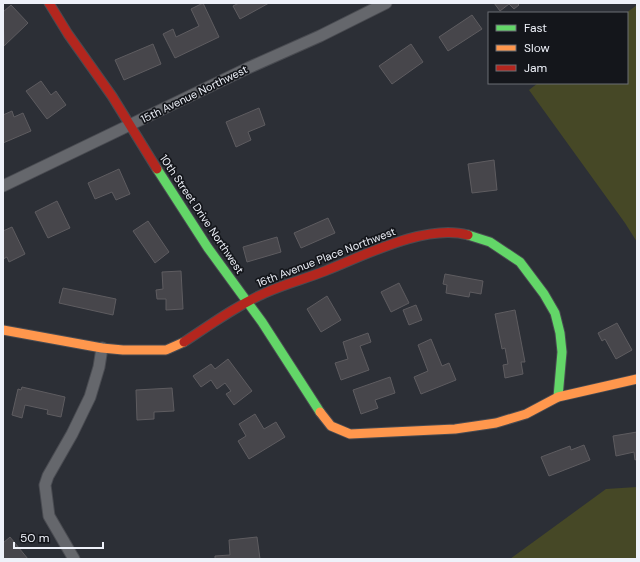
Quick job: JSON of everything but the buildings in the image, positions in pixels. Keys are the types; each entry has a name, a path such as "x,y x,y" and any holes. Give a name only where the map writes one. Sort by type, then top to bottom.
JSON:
{"street":[{"name":"10th Street Drive Northwest","path":"49,3 68,34 112,96 147,154 208,248 262,322 319,411 331,426 342,432 350,434 455,429 496,423 526,414 558,397"},
{"name":"15th Avenue Northwest","path":"3,186 320,36 386,3"},
{"name":"16th Avenue Place Northwest","path":"3,330 102,348 123,350 166,350 183,342 247,302 266,292 325,271 384,246 407,239 447,232 465,234 498,246 520,262 544,294 555,313 560,333 562,352 558,397"},
{"path":"74,559 49,516 44,485 90,397 99,367 102,348"},
{"path":"558,397 637,379"}],"green space":[{"path":"637,5 637,242 625,223 529,90 537,84 628,84 627,12"},
{"path":"637,487 637,559 510,559 606,489"}],"traffic: fast":[{"path":"157,169 208,248 262,322 320,412"},
{"path":"468,235 490,242 520,262 544,294 555,313 560,333 562,352 558,397"}],"traffic: slow":[{"path":"3,330 102,348 123,350 166,350 184,342"},
{"path":"320,412 331,426 350,434 455,429 496,423 526,414 558,397 637,379"}],"traffic: jam":[{"path":"49,3 68,34 112,96 157,169"},
{"path":"184,342 223,316 254,298 376,250 414,237 433,233 451,232 468,235"}]}
